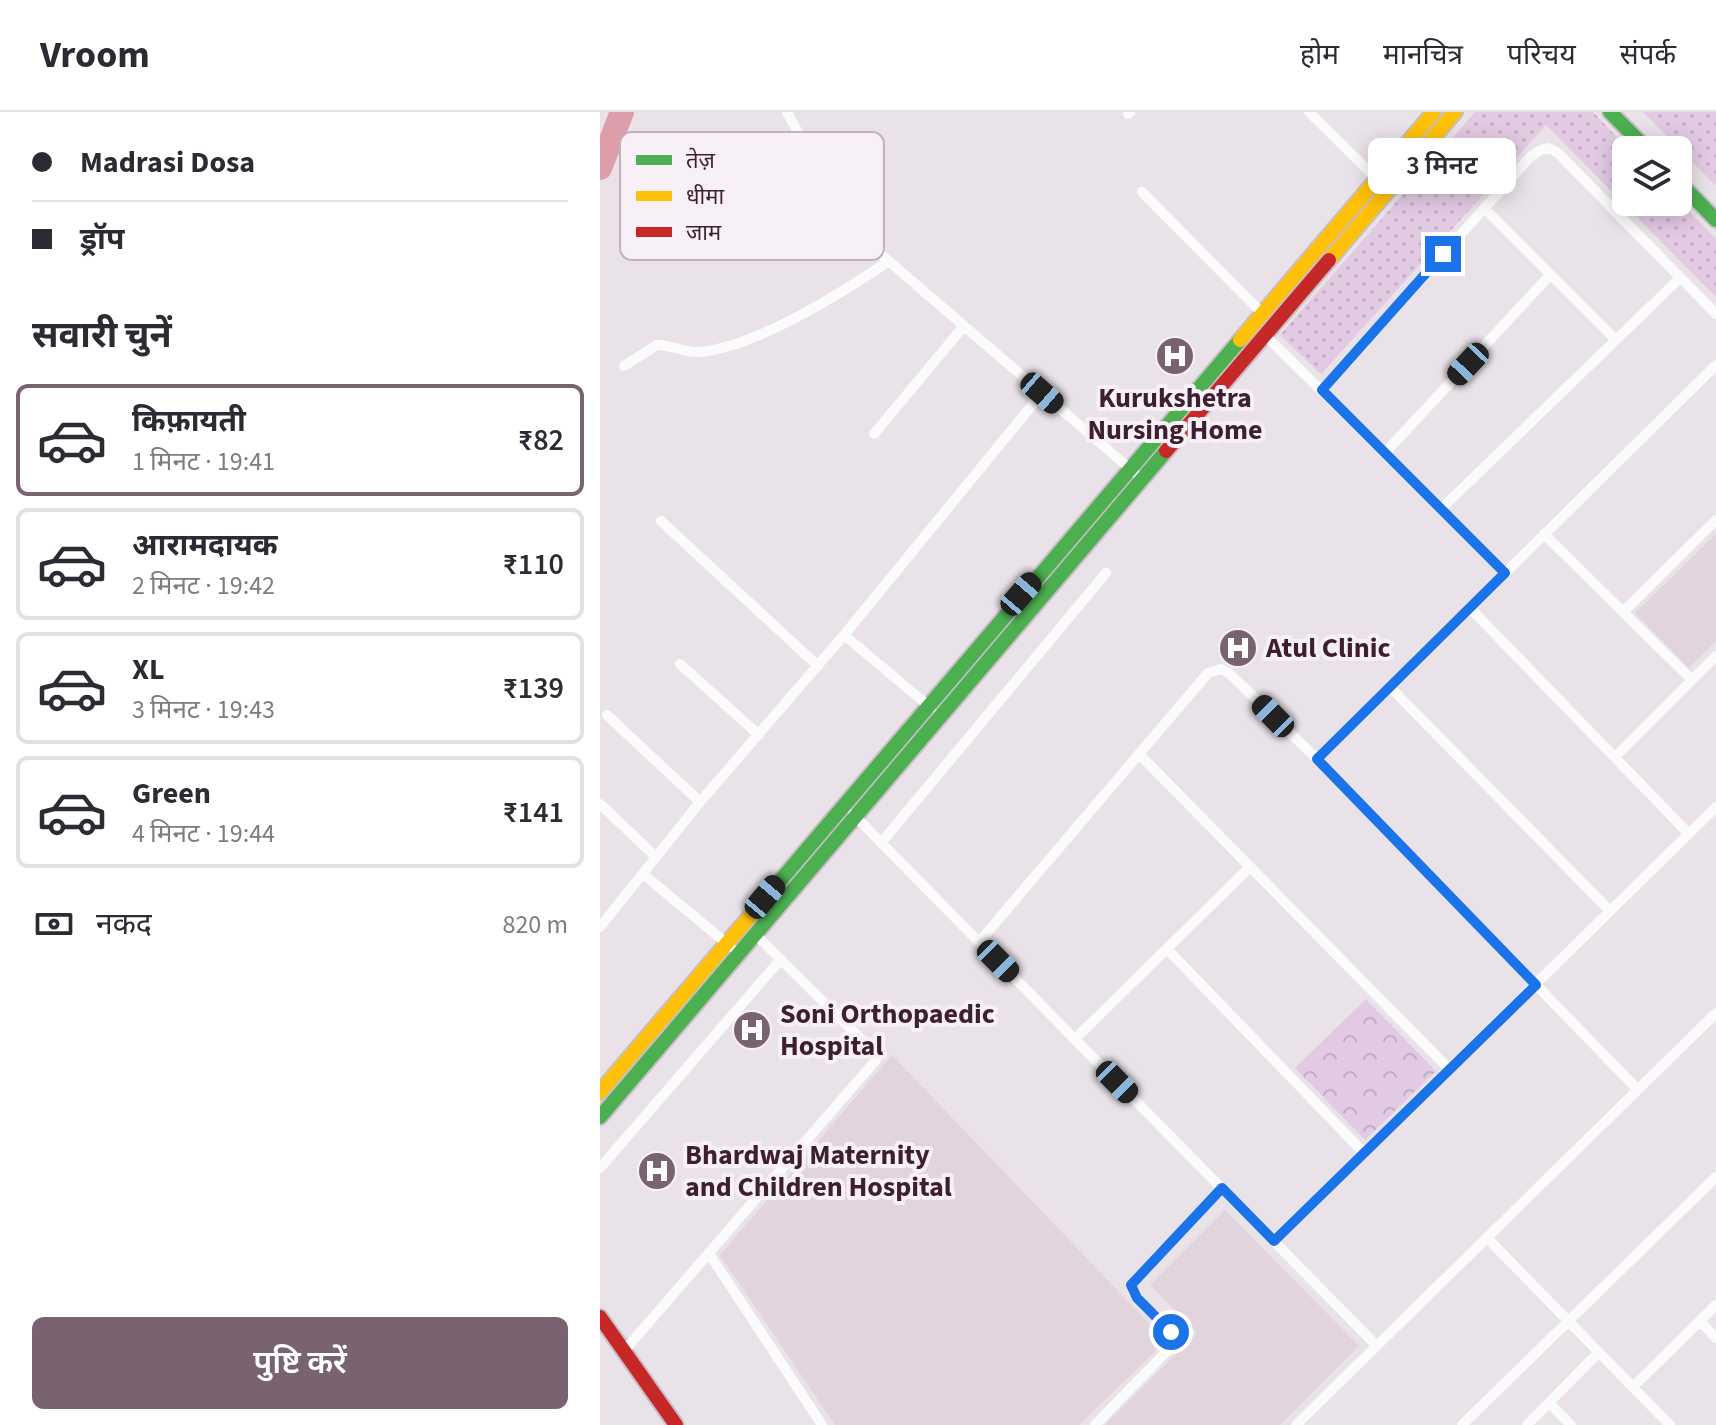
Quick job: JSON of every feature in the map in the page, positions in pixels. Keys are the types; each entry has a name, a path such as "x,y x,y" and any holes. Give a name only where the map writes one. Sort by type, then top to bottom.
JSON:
{"main road":[{"path":"600,1117 843,804 1434,112"},
{"path":"600,1092 732,948 755,934 1455,112"},
{"path":"1610,112 1634,136"},
{"path":"1692,195 1716,220"},
{"path":"600,1317 676,1425"}],"street":[{"path":"787,112 798,132"},
{"path":"1309,112 1377,179"},
{"path":"1322,390 1531,156 1549,148 1558,153 1716,314"},
{"path":"1142,192 1262,313"},
{"path":"1484,208 1616,340"},
{"path":"884,256 1142,479"},
{"path":"624,366 657,345 701,352 736,343 809,311 889,261"},
{"path":"1385,453 1550,275"},
{"path":"1441,509 1680,278"},
{"path":"874,434 964,326"},
{"path":"1265,335 1505,573"},
{"path":"1317,759 1716,365"},
{"path":"600,926 1042,393"},
{"path":"1623,612 1716,520"},
{"path":"661,521 818,666"},
{"path":"1544,534 1692,680"},
{"path":"881,843 1106,573"},
{"path":"1470,608 1689,834"},
{"path":"844,635 940,716"},
{"path":"1615,757 1716,656"},
{"path":"680,664 759,735"},
{"path":"979,942 1208,673 1221,669 1229,673 1317,759 1638,1090"},
{"path":"1390,687 1610,911"},
{"path":"607,715 700,802"},
{"path":"1139,754 1449,1069"},
{"path":"600,804 656,857"},
{"path":"843,804 1377,1346"},
{"path":"1274,1241 1716,807"},
{"path":"1075,1039 1250,867"},
{"path":"643,874 732,948"},
{"path":"624,1351 876,1060 872,1050 755,934"},
{"path":"1167,949 1364,1153"},
{"path":"600,1168 781,959"},
{"path":"1296,1425 1716,1013"},
{"path":"1462,1425 1716,1177"},
{"path":"1095,1425 1175,1343 1171,1332 1137,1298 1131,1285 1222,1188"},
{"path":"1487,1238 1670,1425"},
{"path":"710,1255 822,1425"},
{"path":"1633,1387 1716,1305"},
{"path":"1700,1321 1716,1338"},
{"path":"1527,1425 1599,1352"},
{"path":"1549,1403 1571,1425"}],"shaded area":[{"path":"1716,534 1716,641 1689,668 1635,613"},
{"path":"892,1055 1166,1341 1079,1425 835,1425 720,1255"},
{"path":"1225,1210 1359,1346 1280,1425 1105,1425 1197,1333 1150,1285"}],"green space":[{"path":"1475,112 1593,112 1616,136 1612,136 1612,192 1546,125 1321,374 1280,335"},
{"path":"1643,112 1716,112 1716,186 1692,162 1692,136 1667,136"},
{"path":"1692,214 1716,239 1716,297 1636,216"},
{"path":"1366,999 1436,1071 1365,1140 1295,1068"}],"waterway":[{"path":"600,168 622,112"}],"traffic: fast":[{"path":"1610,112 1634,136"},
{"path":"1692,195 1716,220"},
{"path":"757,908 1240,340"},
{"path":"600,1117 1166,451"}],"traffic: slow":[{"path":"1240,340 1434,112"},
{"path":"1329,260 1455,112"},
{"path":"600,1092 757,908"}],"traffic: jam":[{"path":"1166,451 1329,260"},
{"path":"600,1317 676,1425"}],"place":[{"name":"Kurukshetra Nursing Home","path":"1175,356"},
{"name":"Atul Clinic","path":"1238,648"},
{"name":"Soni Orthopaedic Hospital","path":"752,1030"},
{"name":"Bhardwaj Maternity and Children Hospital","path":"657,1171"}],"route":[{"path":"1171,1332 1137,1298 1131,1285 1222,1188 1274,1241 1536,985 1317,759 1505,573 1322,390 1443,254"}]}
